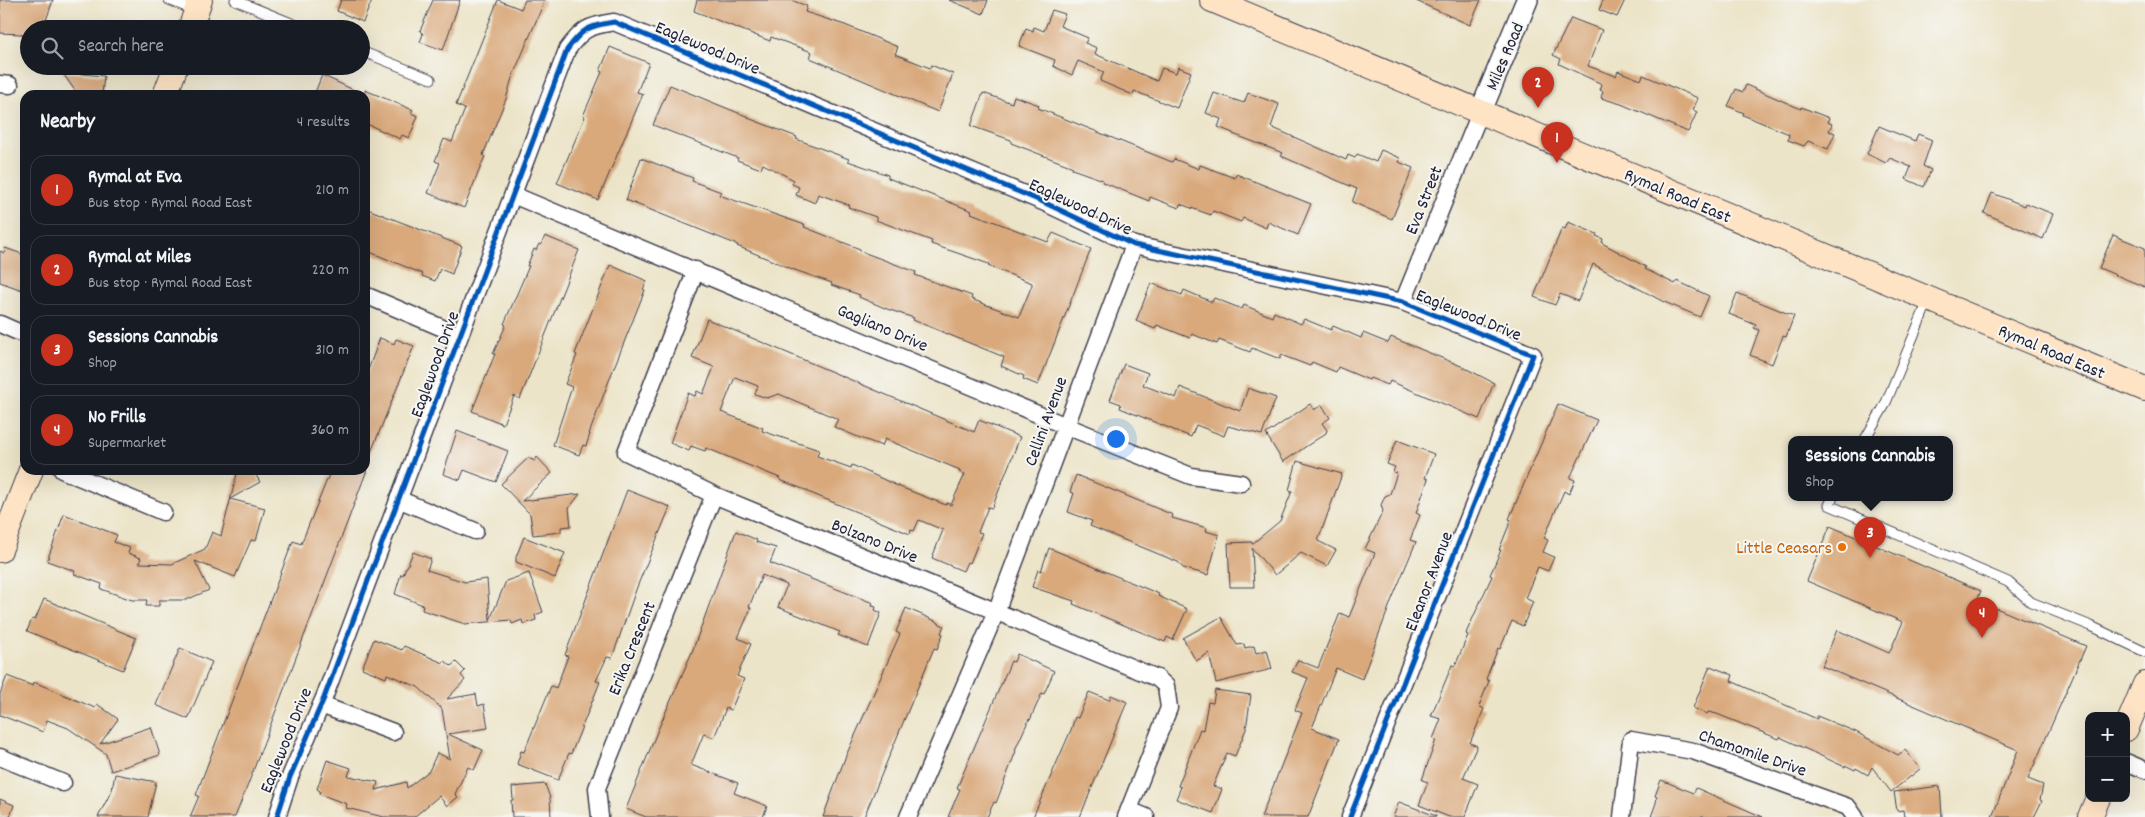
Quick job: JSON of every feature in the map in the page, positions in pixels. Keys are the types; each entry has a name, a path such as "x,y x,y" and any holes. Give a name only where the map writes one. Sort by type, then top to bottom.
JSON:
{"main road":[{"name":"Rymal Road East","path":"1212,0 2145,389"},
{"path":"167,90 173,75"},
{"path":"0,550 29,475"},
{"path":"2130,720 2145,684"},
{"path":"2090,817 2096,802"}],"street":[{"name":"Miles Road","path":"1480,113 1527,0"},
{"name":"Eaglewood Drive","path":"277,817 290,777 321,705 567,50 578,34 592,25 614,22 1042,202 1134,245 1403,302 1533,355"},
{"name":"Eva Street","path":"1403,302 1480,113"},
{"name":"Gagliano Drive","path":"513,195 1066,426 1191,476 1241,483"},
{"name":"Cellini Avenue","path":"996,612 1066,426 1073,402 1134,245"},
{"name":"Bolzano Drive","path":"696,270 626,452 714,495 1157,678 1166,686 1169,708 1127,813"},
{"path":"370,297 459,335"},
{"path":"0,324 20,333"},
{"name":"Eleanor Avenue","path":"1350,817 1533,355"},
{"path":"74,475 163,512"},
{"name":"Erika Crescent","path":"600,817 597,788 714,495"},
{"path":"398,499 475,531"},
{"path":"908,817 996,612"},
{"path":"321,705 393,732"},
{"name":"Chamomile Drive","path":"1622,817 1631,740 1693,751 1848,807 1854,817"},
{"path":"0,757 63,783"},
{"path":"2130,764 2145,770"},
{"path":"1127,813 1146,817"}],"lane":[{"path":"169,0 195,13"},
{"path":"235,0 284,20"},
{"path":"370,55 431,79"},
{"path":"1868,436 1885,405 1929,299"},
{"path":"1832,501 1829,505 2008,582 2031,602 2091,626 2145,652"}],"building":[{"path":"0,0 53,0 46,20 20,20 20,34 0,33"},
{"path":"341,0 372,0 364,20 358,20 337,11"},
{"path":"433,0 460,0 443,50 420,42 423,34 420,31"},
{"path":"498,0 521,9 525,0 545,0 512,78 506,99 483,155 485,156 464,208 428,193 440,163 435,161 444,139 452,142 465,109 456,105"},
{"path":"697,0 791,0 807,6 805,12 845,25 898,47 895,54 930,68 931,65 953,74 938,112 810,58 812,52 771,37 770,41 694,11"},
{"path":"949,0 988,0 983,14"},
{"path":"1414,0 1481,0 1470,25"},
{"path":"1603,0 1625,0 1617,17 1599,10"},
{"path":"1052,10 1065,14 1060,26 1088,38 1085,43 1097,48 1095,54 1157,81 1162,68 1176,73 1178,67 1191,72 1177,108 1134,91 1133,95 1100,81 1104,72 1078,61 1072,75 1053,66 1055,60 1019,46 1026,28 1033,31 1034,27 1044,31"},
{"path":"1571,18 1602,30 1588,66 1616,76 1618,71 1641,80 1643,75 1698,98 1693,110 1697,112 1688,132 1621,104 1601,98 1603,91 1600,90 1602,84 1559,64 1561,59 1553,55"},
{"path":"610,47 649,63 637,92 643,94 598,200 557,183 585,117 583,116 602,72 600,71"},
{"path":"64,75 104,76 103,90 75,90"},
{"path":"322,75 354,90 316,90"},
{"path":"670,85 797,137 796,139 849,159 848,161 888,175 888,178 972,211 971,213 1048,242 1053,233 1091,249 1038,385 1023,379 1024,376 1001,366 1004,357 913,320 914,318 859,297 860,295 831,285 832,283 792,269 626,200 641,158 693,178 692,181 721,192 719,195 805,225 804,227 860,249 860,251 916,272 915,275 972,296 971,299 1019,317 1032,285 1032,283 988,266 989,264 931,244 932,241 876,220 876,217 848,207 849,205 818,194 815,203 796,195 799,187 792,184 794,180 763,164 761,169 737,160 738,158 653,125"},
{"path":"1746,85 1801,109 1801,107 1829,118 1827,122 1832,124 1829,131 1835,133 1828,149 1808,141 1804,146 1788,140 1789,134 1743,115 1744,113 1728,106 1736,89 1743,92"},
{"path":"370,92 413,110 411,113 418,116 409,138 402,135 400,139 370,125"},
{"path":"983,93 1012,103 1014,96 1039,105 1038,108 1172,162 1174,159 1199,169 1200,165 1235,178 1236,174 1311,204 1298,235 1268,222 1266,228 1243,218 1241,222 1213,211 1211,215 1180,204 1179,208 1150,197 1149,201 1102,182 1103,180 1072,169 1073,167 1011,143 1011,140 971,126"},
{"path":"1214,93 1244,103 1248,93 1279,104 1271,127 1346,160 1348,155 1355,158 1357,154 1376,162 1381,150 1400,158 1399,162 1413,168 1392,219 1352,202 1357,189 1281,156 1283,153 1218,127 1221,119 1206,113"},
{"path":"1879,126 1915,141 1918,134 1932,140 1923,166 1931,170 1924,187 1906,179 1911,167 1890,158 1886,163 1867,154"},
{"path":"1992,193 2025,206 2026,203 2053,214 2043,239 1984,213"},
{"path":"370,210 462,246 452,274 440,269 435,281 422,276 423,274 370,252"},
{"path":"1568,222 1597,234 1596,236 1603,239 1602,243 1646,267 1645,269 1675,284 1677,281 1709,296 1700,317 1662,301 1593,264 1578,301 1560,294 1555,305 1534,297 1562,228 1565,229"},
{"path":"2113,235 2145,248 2145,287 2099,268"},
{"path":"545,236 579,250 520,399 514,396 503,424 472,411 534,249 536,250 539,244 541,245"},
{"path":"5,248 20,253 20,289 0,282 0,251 4,253"},
{"path":"610,265 647,281 586,446 583,445 579,455 553,445 572,387 565,384"},
{"path":"1151,283 1182,295 1184,290 1212,302 1214,298 1242,309 1244,305 1272,317 1274,312 1301,324 1304,319 1331,330 1333,326 1361,338 1363,333 1388,343 1391,337 1461,366 1494,383 1479,419 1390,381 1388,385 1370,378 1369,380 1338,367 1336,372 1312,362 1310,366 1281,355 1280,359 1252,348 1250,352 1219,340 1217,344 1192,334 1190,338 1157,325 1155,329 1136,321"},
{"path":"1737,293 1794,316 1786,337 1783,336 1772,364 1750,355 1759,330 1754,328 1756,325 1729,314"},
{"path":"707,319 974,432 979,420 1020,437 992,508 988,507 978,532 982,533 970,563 967,562 963,571 932,558 943,530 919,520 914,531 911,530 910,534 706,448 705,451 691,446 689,451 670,443 688,393 695,396 697,391 703,394 714,367 692,358","holes":["735,377 758,386 755,394 767,398 779,394 838,419 834,427 858,437 882,446 885,439 960,470 959,472 965,474 951,505 947,503 946,505 900,487 852,465 851,468 817,456 819,450 762,431 763,428 721,412"]},
{"path":"380,338 394,344 396,339 414,346 370,455 370,365"},
{"path":"1124,364 1148,373 1143,385 1176,398 1180,387 1240,411 1248,388 1276,398 1262,435 1228,426 1224,436 1196,425 1191,437 1120,408 1121,404 1110,400"},
{"path":"1310,404 1314,410 1322,405 1330,418 1322,423 1327,430 1326,433 1283,462 1266,434"},
{"path":"1558,404 1597,420 1570,478 1575,480 1569,494 1564,491 1544,538 1548,540 1543,552 1554,557 1548,571 1538,567 1525,598 1533,602 1523,626 1512,621 1500,649 1498,648 1486,679 1489,681 1479,706 1484,709 1470,743 1477,746 1463,778 1478,784 1465,817 1449,817 1419,805 1428,782 1422,780 1436,740 1433,739 1441,719 1431,716 1452,665 1455,666 1468,635 1466,634 1467,631 1492,576 1490,575 1511,520 1509,519"},
{"path":"457,431 508,451 496,482 464,470 460,480 443,474"},
{"path":"1397,440 1434,454 1425,478 1428,479 1416,513 1420,515 1410,540 1416,542 1362,679 1336,668 1312,728 1339,739 1308,817 1261,817 1302,713 1295,710 1308,678 1292,672 1298,660 1318,668 1340,613 1349,617 1375,553 1365,549 1383,511 1381,505 1385,496 1390,494 1397,473 1393,472 1395,467 1387,464"},
{"path":"537,457 552,473 522,501 580,494 569,508 571,526 561,527 561,532 533,535 530,514 501,484 528,458 535,461"},
{"path":"1297,461 1342,474 1318,541 1336,550 1327,566 1301,553 1275,575 1252,548 1254,587 1230,587 1228,543 1252,542 1252,544 1280,521 1292,491 1289,490"},
{"path":"237,475 256,475 260,482 231,499"},
{"path":"329,475 365,475 235,817 190,817 199,796 196,795 293,541 301,544"},
{"path":"1076,475 1173,515 1172,518 1207,528 1206,531 1219,535 1208,575 1183,568 1178,562 1090,526 1092,521 1068,512 1074,493 1070,492"},
{"path":"627,490 670,507 637,587 612,658 607,657 596,681 600,682 571,754 569,753 558,780 517,764 521,751 524,752 551,686 556,688 568,656 565,655"},
{"path":"230,499 265,508 256,541 251,540 235,577 195,561 209,590 186,600 159,600 159,606 146,606 147,600 132,600 101,589 102,584 74,574 75,571 47,561 64,514 117,535 114,542 130,548 128,553 141,558 139,563 172,564 205,549 212,532 221,536"},
{"path":"1830,526 1981,591 1977,600 2086,646 2028,779 2043,785 2040,800 2042,801 2034,817 1992,817 2018,750 1822,666 1837,630 1889,653 1903,622 1807,581"},
{"path":"736,531 757,540 756,542 776,548 770,563 873,603 872,606 876,607 875,610 881,613 868,647 838,635 840,632 778,607 787,585 762,575 738,638 751,644 737,676 744,679 731,710 726,708 714,738 704,733 691,765 738,783 734,793 767,806 763,817 646,817 626,809 692,652"},
{"path":"524,537 565,553 555,578 516,562 516,557"},
{"path":"1049,548 1159,594 1158,596 1187,609 1173,640 1167,637 1165,642 1073,604 1074,601 1032,587 1038,570 1041,571"},
{"path":"413,552 431,559 427,570 465,582 487,579 490,620 506,581 529,573 543,612 535,615 536,620 523,624 522,620 512,624 511,620 465,624 422,610 423,605 395,594 401,574 403,575"},
{"path":"44,599 136,638 123,670 27,631 32,619 35,620"},
{"path":"906,608 944,626 941,633 943,634 937,649 934,648 864,817 823,817 845,758 900,634 896,632"},
{"path":"1221,617 1237,645 1244,644 1245,648 1254,646 1256,653 1267,650 1272,669 1216,683 1209,653 1196,661 1183,638"},
{"path":"374,639 402,650 404,646 443,663 445,661 451,666 456,662 465,671 461,675 465,680 447,699 476,694 478,706 484,704 488,728 448,734 483,750 474,770 468,767 455,794 458,797 447,806 439,796 414,817 384,817 346,808 347,804 319,794 320,791 317,789 327,760 351,768 348,776 378,782 376,790 406,782 407,788 429,771 437,753 450,759 442,709 418,687 387,674 386,678 362,668"},
{"path":"180,648 212,662 188,719 156,705"},
{"path":"1017,654 1054,671 1044,694 1042,693 1029,719 1015,750 996,803 994,802 987,817 948,817 960,789 957,788 962,776 1011,661 1014,662"},
{"path":"1710,666 1733,675 1731,681 1817,719 1817,716 1856,732 1898,755 1905,750 1920,769 1891,792 1872,767 1868,775 1856,768 1855,770 1845,765 1845,767 1780,737 1779,739 1717,714 1708,712 1707,714 1693,708"},
{"path":"7,676 33,686 34,682 95,708 97,704 118,719 100,744 151,727 160,755 111,771 106,754 68,728 47,720 43,732 0,715 0,694"},
{"path":"1215,690 1251,695 1246,729 1235,756 1227,753 1213,786 1222,789 1213,813 1176,799 1181,787 1178,786 1200,729 1203,730 1208,702 1213,703"},
{"path":"1089,692 1109,700 1111,695 1127,702 1080,817 1033,817 1075,717 1078,718"},
{"path":"115,774 156,782 148,817 98,817 112,790"},
{"path":"1661,780 1694,793 1696,788 1763,817 1651,817 1656,803 1657,797 1655,796"},
{"path":"545,784 550,798 551,817 512,817 512,787"},
{"path":"1940,786 1942,817 1904,817 1903,810 1897,811 1894,792"},
{"path":"0,799 14,805 10,817 0,817"},
{"path":"1399,802 1436,816 1436,817 1393,817"}],"cycle path":[{"path":"277,817 290,777 324,698 567,50 577,37 586,30 598,25 614,22 1043,202 1134,245 1403,302 1533,355 1350,817"}],"place":[{"name":"Rymal at Miles","path":"1538,108"},
{"name":"Rymal at Eva","path":"1557,163"},
{"name":"Little Ceasars","path":"1842,547"},
{"name":"Sessions Cannabis","path":"1870,558"},
{"name":"No Frills","path":"1982,638"}]}
